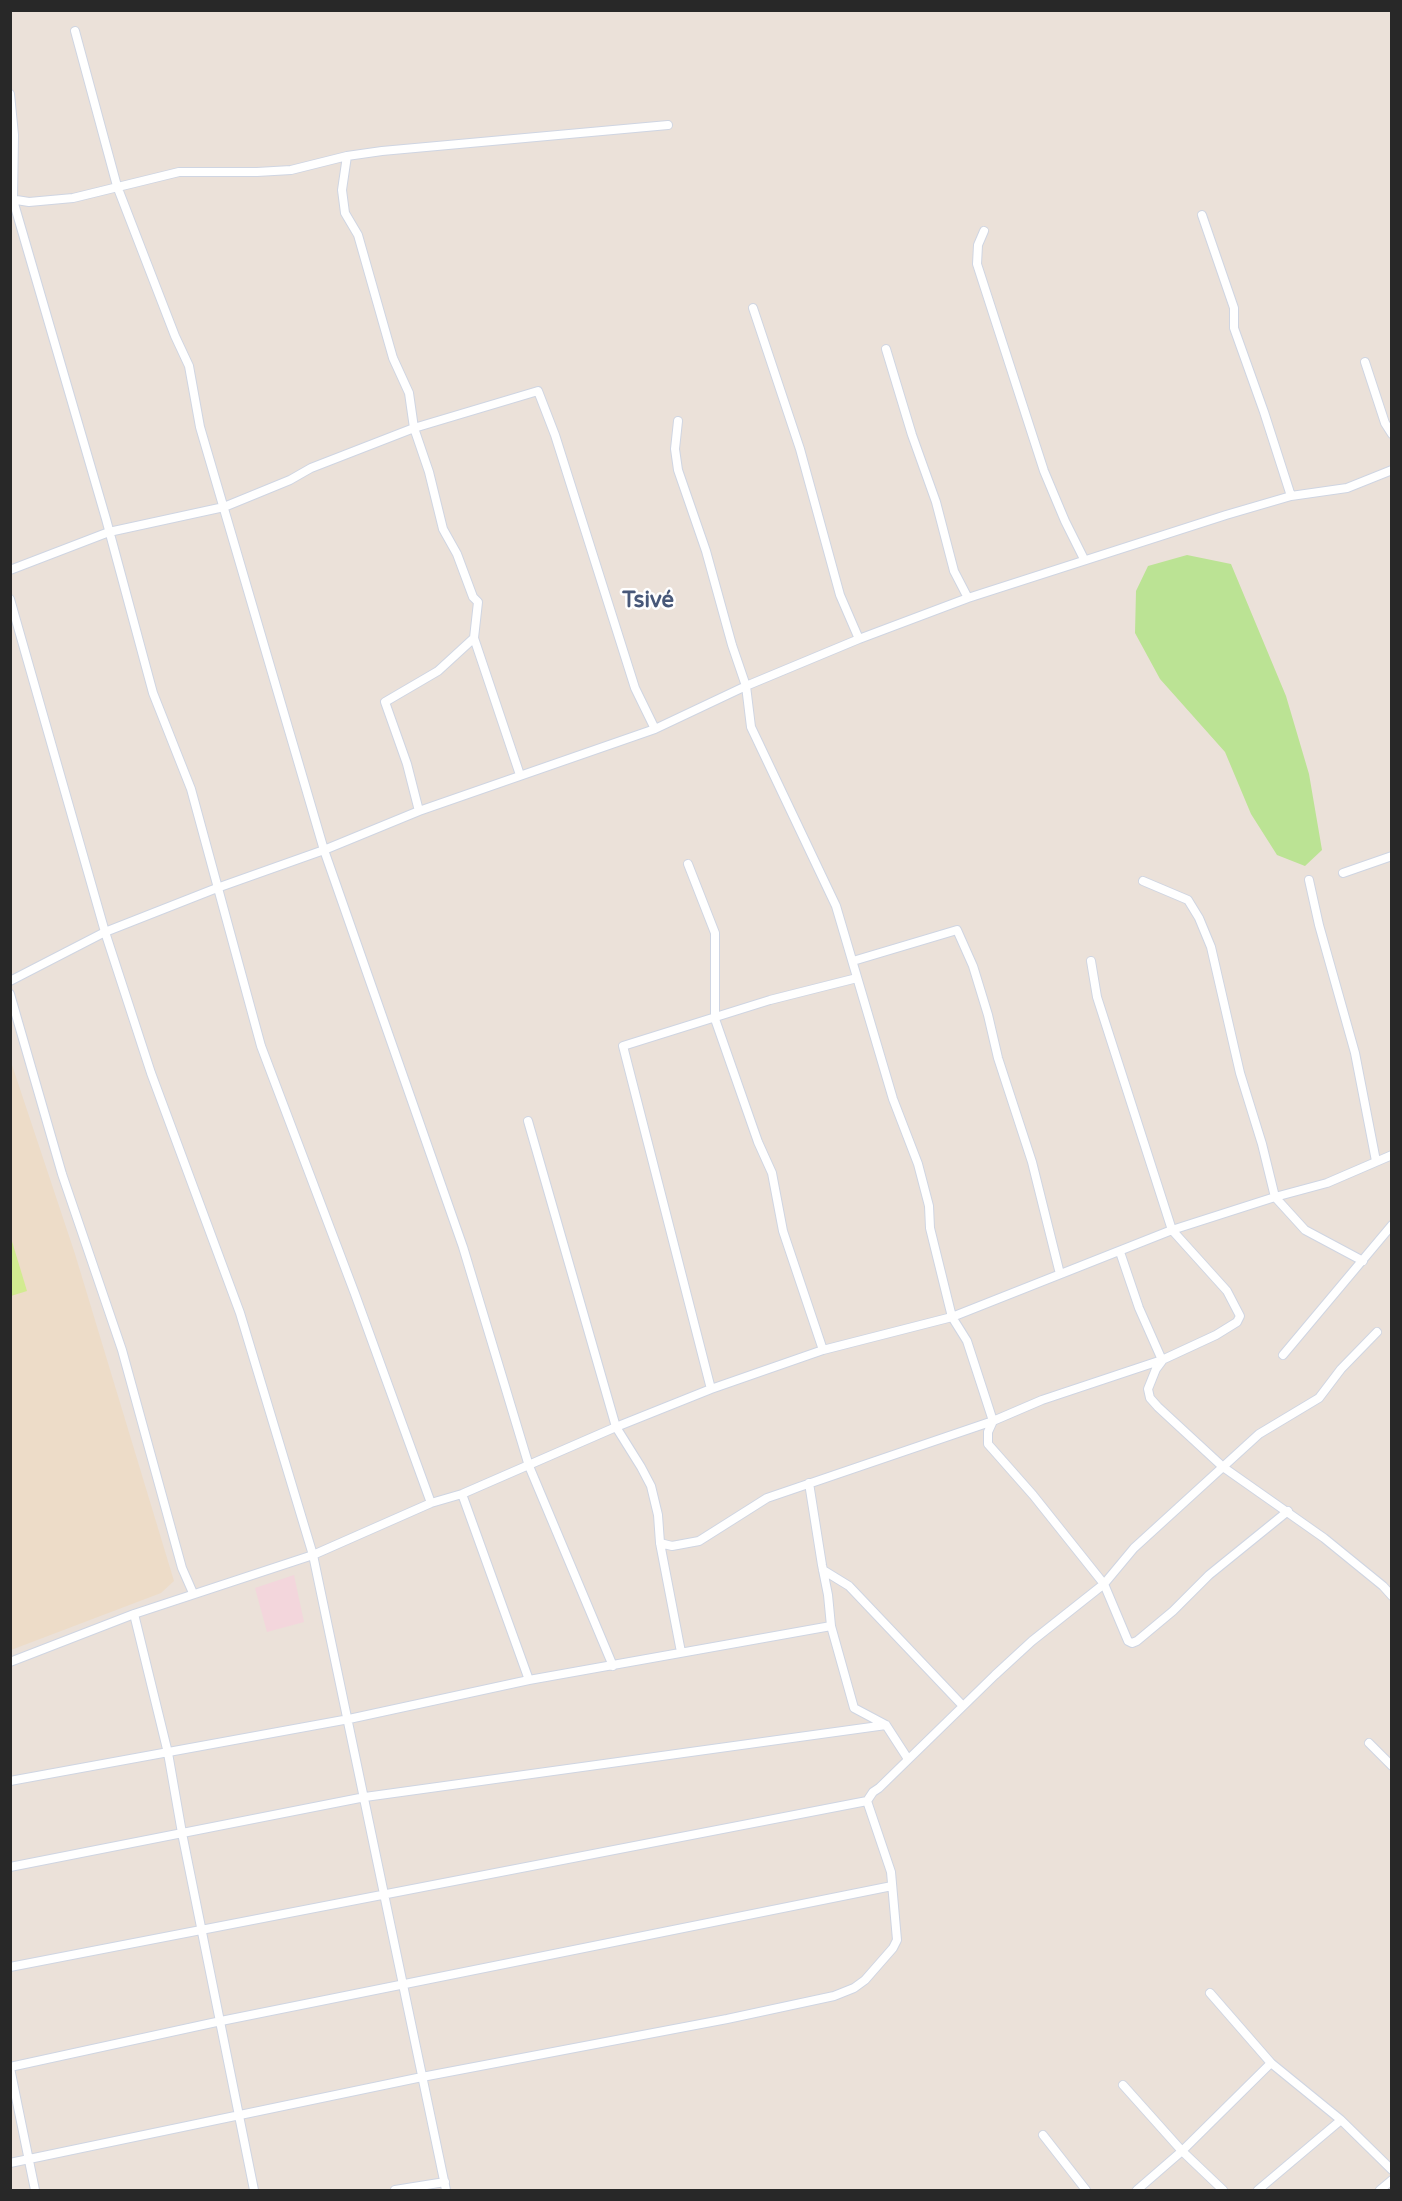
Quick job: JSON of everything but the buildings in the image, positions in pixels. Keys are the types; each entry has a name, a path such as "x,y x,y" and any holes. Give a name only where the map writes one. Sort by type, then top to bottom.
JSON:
{"street":[{"path":"75,31 117,186 175,336 189,366 200,427 324,850 463,1247 529,1466 613,1666"},
{"path":"10,93 14,127 12,199 110,532 153,693 191,789 261,1046 431,1503"},
{"path":"12,199 29,202 73,198 179,172 291,170 347,156 668,125"},
{"path":"347,156 342,190 345,213 358,235 393,358 409,393 414,428 429,472 443,529 457,554 473,597 478,602 474,638 520,775"},
{"path":"1202,215 1234,308 1234,328 1291,496"},
{"path":"984,231 978,245 977,264 1044,471 1084,559"},
{"path":"753,308 800,450 840,595 859,639"},
{"path":"886,349 912,435 936,502 954,571 968,598"},
{"path":"1365,362 1385,423 1392,434"},
{"path":"10,570 110,532 225,507 290,480 311,468 414,428 538,391 555,435 636,688 655,729"},
{"path":"678,421 675,449 678,470 706,551 746,686 751,727 836,906 893,1099 918,1164 929,1206 930,1228 952,1317 967,1341 993,1421 988,1432 988,1444 1033,1495 1104,1584 1128,1641 1132,1643 1173,1611 1209,1575 1288,1511"},
{"path":"10,981 105,932 217,888 324,850 419,811 655,729 746,686 859,639 968,598 1084,559 1291,496 1347,488 1392,470"},
{"path":"10,599 105,932 151,1073 240,1313 313,1555 445,2186 395,2190"},
{"path":"419,811 407,764 385,702 438,671 474,638"},
{"path":"1343,873 1392,856"},
{"path":"688,864 715,933 715,1019 758,1142 772,1173 783,1231 823,1350"},
{"path":"1143,880 1188,900 1199,918 1211,947 1240,1073 1262,1144 1275,1197 1305,1230 1363,1261"},
{"path":"1309,880 1319,925 1355,1053 1376,1161"},
{"path":"853,961 957,930 973,966 988,1015 998,1058 1032,1162 1060,1274"},
{"path":"660,1543 672,1546 699,1541 767,1498 993,1421 1042,1400 1162,1360 1216,1335 1237,1322 1240,1316 1227,1291 1172,1230 1097,997 1091,961"},
{"path":"711,1389 623,1046 770,1000 857,978"},
{"path":"10,994 62,1174 122,1350 182,1568 193,1593"},
{"path":"528,1121 616,1427 651,1486 681,1652"},
{"path":"10,1662 193,1593 313,1555 431,1503 462,1494 616,1427 711,1389 823,1350 952,1317 1172,1230 1326,1183 1392,1155"},
{"path":"1283,1355 1392,1225"},
{"path":"1120,1252 1139,1308 1162,1360"},
{"path":"10,1968 867,1801 873,1792 1032,1641 1104,1584 1134,1548 1259,1434 1319,1398 1341,1369 1377,1332"},
{"path":"1162,1360 1148,1389 1150,1398 1223,1467 1324,1538 1392,1596"},
{"path":"809,1483 831,1626 854,1708 886,1725 908,1759"},
{"path":"462,1494 529,1680"},
{"path":"823,1570 849,1586 963,1706"},
{"path":"134,1614 168,1753 254,2190"},
{"path":"10,1781 349,1719 529,1680 831,1626"},
{"path":"10,1867 365,1797 886,1725"},
{"path":"1369,1743 1392,1766"},
{"path":"10,2163 422,2077 727,2019 834,1996 854,1988 865,1980 893,1948 897,1940 892,1886 885,1852 867,1801"},
{"path":"35,2190 10,2067 221,2021 892,1886"},
{"path":"1210,1993 1271,2064 1341,2120 1392,2170"},
{"path":"1137,2190 1182,2151 1271,2064"},
{"path":"1123,2085 1182,2151 1222,2190"},
{"path":"1258,2190 1341,2120"},
{"path":"1043,2135 1086,2190"},
{"path":"1380,2190 1392,2180"}],"shaded area":[{"path":"10,1059 75,1254 174,1581 161,1593 11,1650"},
{"path":"294,1575 304,1622 267,1632 255,1588"}],"green space":[{"path":"1187,555 1231,564 1286,696 1309,774 1322,850 1305,866 1277,855 1251,814 1225,752 1160,679 1135,633 1136,591 1148,566"},
{"path":"11,1238 27,1291 10,1296"}],"district":[{"name":"Tsivé","path":"648,601"}]}
